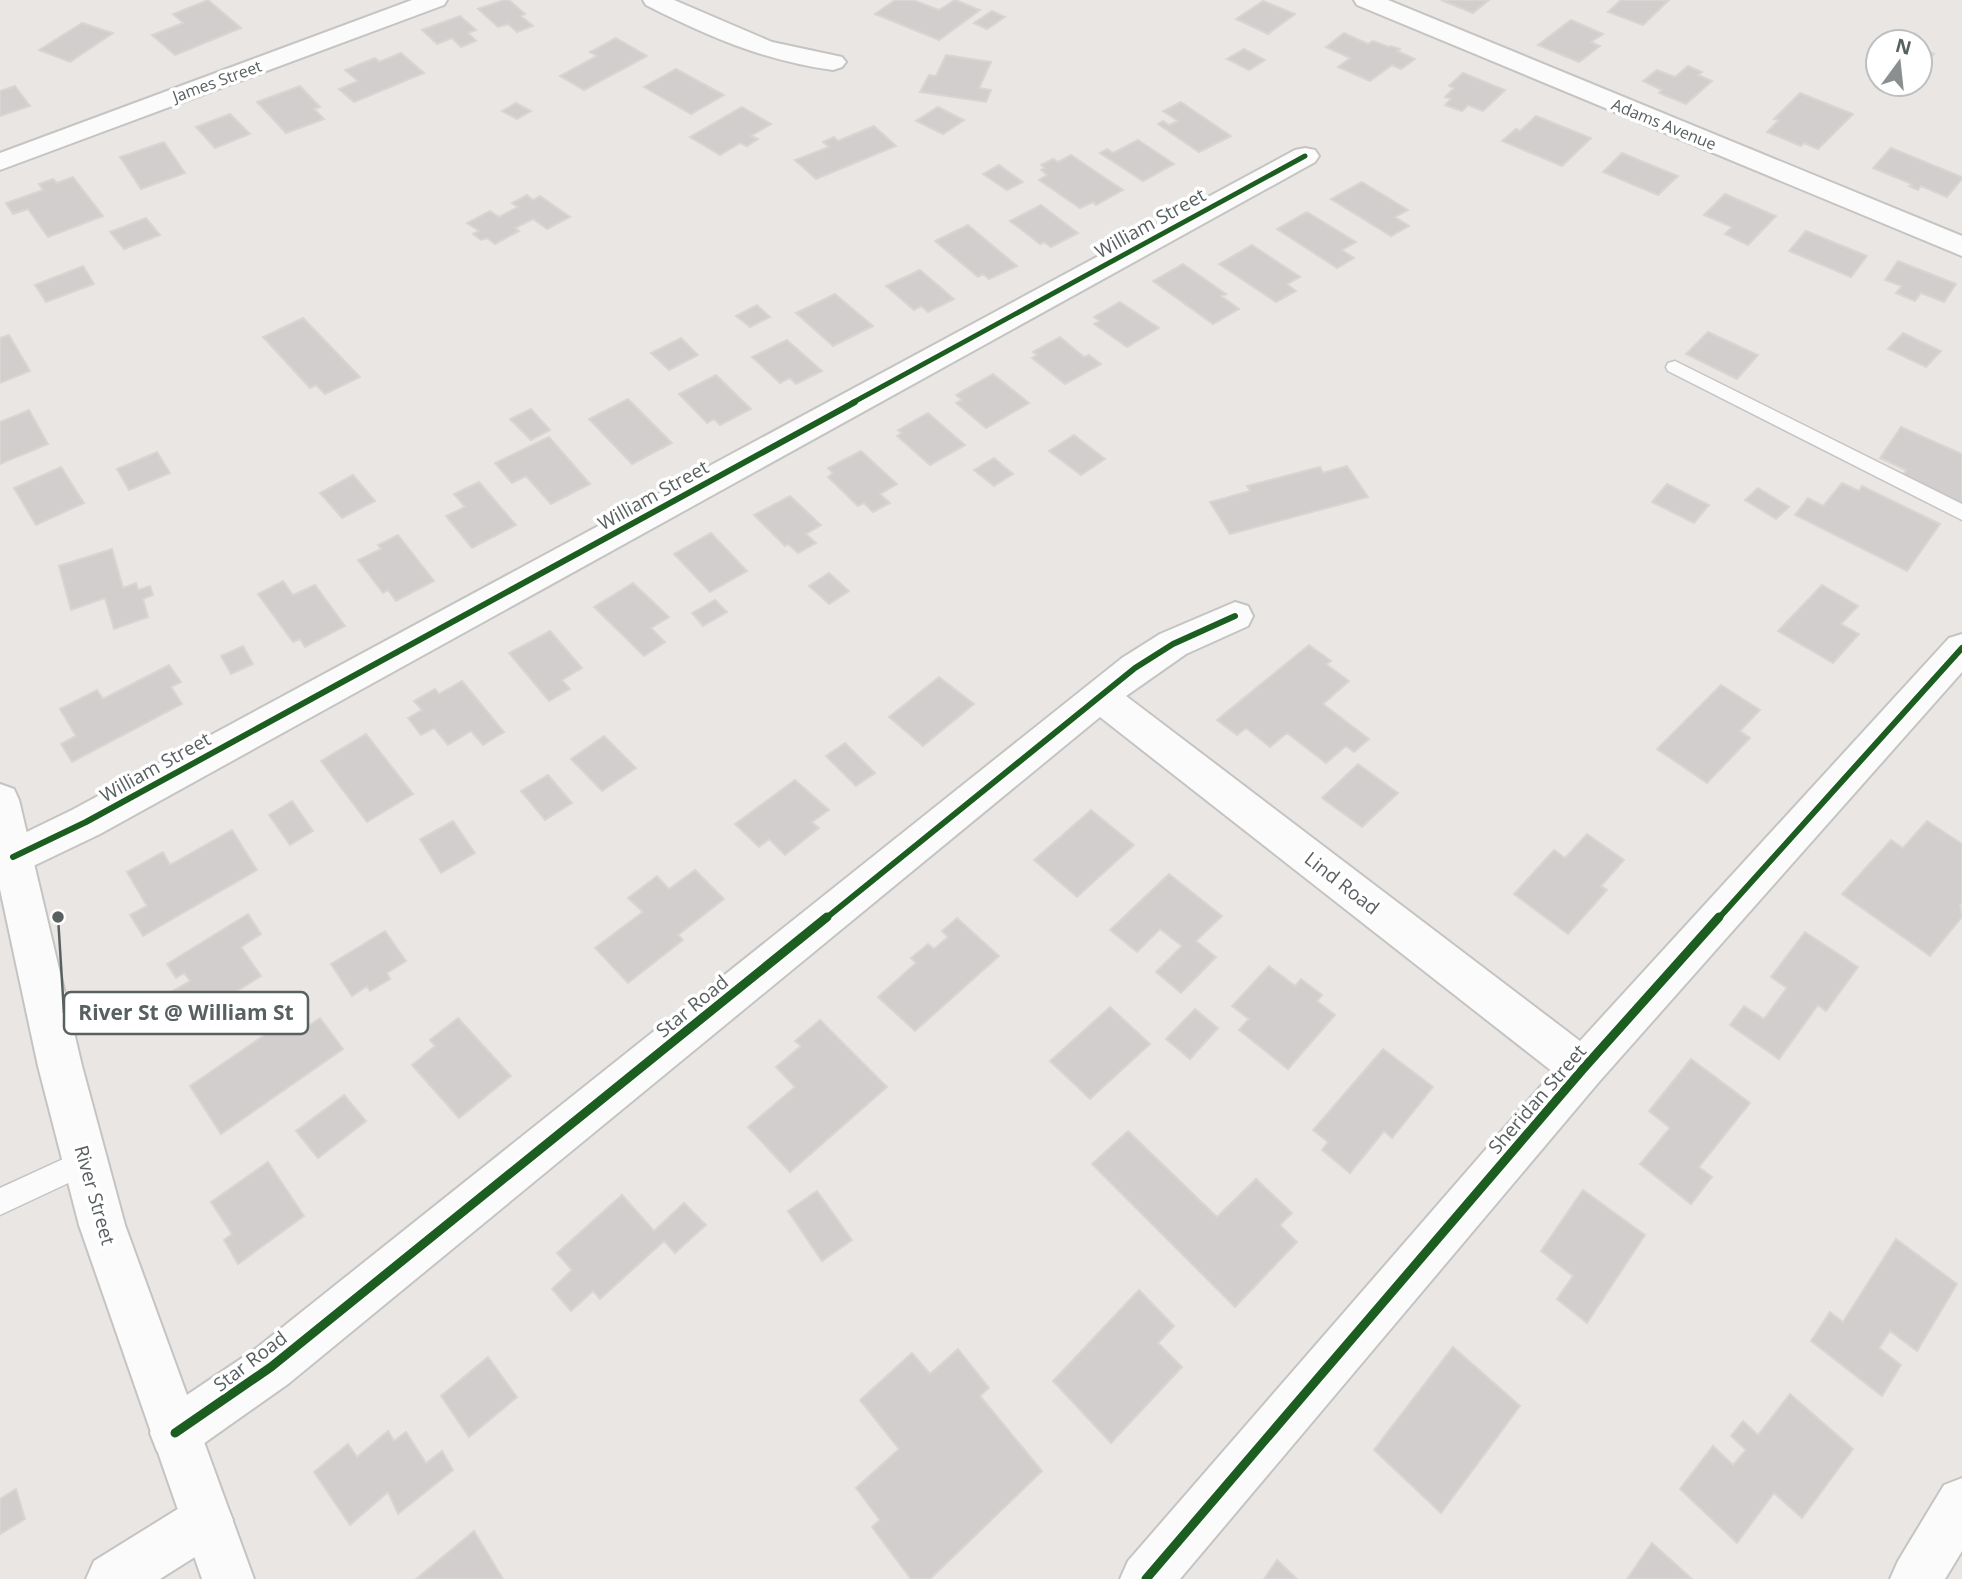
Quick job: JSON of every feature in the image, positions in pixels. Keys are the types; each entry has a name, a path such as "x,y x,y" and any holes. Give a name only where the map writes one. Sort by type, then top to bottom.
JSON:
{"street":[{"name":"James Street","path":"0,162 435,0"},
{"path":"655,0 740,42 795,57 833,62"},
{"name":"Adams Avenue","path":"1366,0 1962,247"},
{"name":"William Street","path":"13,857 86,822 1305,156"},
{"name":"Star Road","path":"175,1433 271,1367 1153,655 1235,616"},
{"name":"Sheridan Street","path":"1146,1579 1583,1069 1962,648"},
{"name":"Lind Road","path":"1100,696 1583,1069"},
{"name":"River Street","path":"0,800 85,1162 121,1283 228,1579"},
{"path":"1916,1579 1962,1503"},
{"path":"111,1579 207,1520"}],"lane":[{"path":"1675,367 1962,513"},
{"path":"0,1202 85,1162"}],"building":[{"path":"208,0 241,28 175,55 152,35 183,23 173,14"},
{"path":"509,0 525,14 521,16 533,26 517,32 508,24 498,27 478,9"},
{"path":"895,0 913,0 939,10 955,0 980,10 939,40 875,14"},
{"path":"1441,0 1489,0 1473,13"},
{"path":"1621,0 1669,0 1643,25 1608,12"},
{"path":"1263,1 1295,14 1268,34 1236,19"},
{"path":"992,11 1005,17 987,29 974,23"},
{"path":"460,16 476,30 468,33 476,41 461,47 452,38 437,44 422,30"},
{"path":"1571,20 1603,34 1591,42 1600,46 1579,62 1538,45"},
{"path":"82,23 113,33 70,62 39,50"},
{"path":"1344,33 1368,44 1373,41 1400,49 1397,51 1415,59 1401,69 1392,65 1370,81 1338,67 1350,58 1326,47"},
{"path":"616,38 647,56 584,90 560,76 597,56 590,52"},
{"path":"1244,49 1265,60 1249,70 1227,59"},
{"path":"401,53 424,73 354,102 339,89 358,81 345,70 375,58 379,62"},
{"path":"946,55 991,62 979,88 991,90 986,102 920,92 929,75 936,76"},
{"path":"1688,66 1702,72 1698,75 1712,81 1686,104 1659,93 1662,90 1643,81 1657,70 1675,77"},
{"path":"676,69 724,95 691,114 644,87"},
{"path":"1463,73 1505,90 1483,111 1468,105 1462,111 1445,105 1451,99 1445,97 1454,88 1449,86"},
{"path":"15,86 30,106 0,116 0,91"},
{"path":"300,86 320,107 314,109 324,119 286,133 257,102"},
{"path":"1800,93 1853,114 1818,149 1804,143 1801,146 1767,132 1779,120 1774,119"},
{"path":"1181,102 1231,136 1199,152 1158,124 1163,121 1169,125 1178,121 1163,111"},
{"path":"516,103 531,111 517,119 502,111"},
{"path":"742,107 771,124 751,136 758,139 747,146 740,143 720,155 690,137"},
{"path":"938,107 964,120 943,134 916,121"},
{"path":"230,114 250,134 215,148 196,127"},
{"path":"1536,116 1591,138 1562,166 1502,141 1516,129 1520,131"},
{"path":"874,126 896,146 816,179 795,160 829,147 823,142 834,137 838,141"},
{"path":"1138,140 1174,164 1143,181 1100,153 1107,149 1113,153"},
{"path":"164,142 185,173 141,189 120,157"},
{"path":"1891,148 1962,179 1947,197 1921,186 1918,190 1909,186 1912,184 1873,168"},
{"path":"1622,153 1678,176 1658,195 1603,172"},
{"path":"1071,155 1123,190 1096,205 1093,202 1080,208 1039,180 1047,175 1041,170 1045,168 1041,165 1053,159 1058,162"},
{"path":"999,165 1023,182 1007,190 983,174"},
{"path":"73,177 103,216 48,237 28,209 13,214 6,203 43,190 39,184 53,179 57,183"},
{"path":"1362,182 1408,210 1395,217 1409,226 1391,236 1331,199"},
{"path":"1725,194 1776,216 1748,245 1725,234 1732,227 1704,215"},
{"path":"527,195 533,200 540,196 570,217 547,229 533,219 515,228 519,231 495,244 487,238 481,240 473,234 479,231 467,223 490,211 499,217 518,207 512,203"},
{"path":"1041,205 1078,233 1051,247 1044,242 1040,244 1010,221"},
{"path":"1307,212 1356,242 1342,250 1354,258 1337,268 1277,229"},
{"path":"146,218 160,235 124,249 110,232"},
{"path":"968,225 1017,266 989,279 983,274 978,277 935,241"},
{"path":"1806,231 1867,256 1851,277 1789,251"},
{"path":"1252,245 1300,277 1287,284 1296,291 1276,302 1219,264"},
{"path":"1898,261 1956,284 1944,302 1921,293 1915,301 1896,293 1902,286 1885,280"},
{"path":"1183,264 1226,294 1221,296 1239,309 1213,324 1153,281"},
{"path":"83,266 94,284 46,302 35,285"},
{"path":"920,270 954,299 928,312 921,306 914,310 886,286"},
{"path":"835,294 873,326 833,346 796,313"},
{"path":"1120,302 1159,328 1127,347 1094,324 1100,321 1094,317"},
{"path":"757,305 770,317 750,327 736,316"},
{"path":"303,318 360,377 325,394 316,385 310,388 263,337"},
{"path":"1708,332 1758,355 1737,379 1686,354"},
{"path":"1903,333 1941,351 1926,367 1888,349"},
{"path":"9,335 30,371 0,383 0,338"},
{"path":"1060,337 1084,357 1089,355 1101,364 1065,384 1032,358 1037,355 1033,352"},
{"path":"681,338 698,355 669,370 651,353"},
{"path":"787,340 822,371 796,384 790,378 780,383 752,357"},
{"path":"993,374 1029,403 986,428 956,403 962,400 956,395"},
{"path":"716,375 751,409 720,425 714,419 707,423 679,394"},
{"path":"628,399 672,443 632,464 589,419"},
{"path":"531,409 550,430 531,440 510,419"},
{"path":"29,410 48,444 0,464 0,422"},
{"path":"928,413 965,445 930,465 897,436 902,433 898,430"},
{"path":"1901,427 1962,454 1962,507 1901,479 1906,470 1880,458"},
{"path":"1074,435 1105,459 1081,475 1049,451"},
{"path":"549,437 590,484 551,504 526,476 512,483 495,463"},
{"path":"861,451 897,484 880,494 890,503 873,512 864,503 858,506 828,477 833,473 828,468"},
{"path":"157,452 170,473 129,490 117,469"},
{"path":"994,458 1013,474 994,486 974,470"},
{"path":"1347,466 1368,497 1230,534 1210,502 1250,491 1247,486 1320,467 1323,473"},
{"path":"61,467 84,503 36,525 14,488"},
{"path":"353,475 375,501 342,518 320,493"},
{"path":"479,482 516,525 472,548 446,516 465,507 454,494"},
{"path":"1842,483 1859,491 1862,486 1940,524 1907,571 1795,515 1808,498 1823,506"},
{"path":"1667,484 1709,505 1694,523 1652,502"},
{"path":"1758,488 1789,507 1776,519 1745,500"},
{"path":"790,496 821,525 806,534 816,543 798,553 788,544 785,546 754,515"},
{"path":"711,533 747,571 710,592 674,554"},
{"path":"398,535 434,581 396,601 388,590 383,593 358,560 381,549 378,545"},
{"path":"112,549 123,588 136,583 138,590 150,586 153,595 143,599 148,617 114,629 105,598 71,610 59,566"},
{"path":"829,573 849,591 829,604 809,586"},
{"path":"283,581 293,595 315,585 345,626 305,647 300,639 293,642 258,594"},
{"path":"633,583 669,617 651,628 665,642 644,656 594,607"},
{"path":"1822,585 1858,606 1841,624 1859,634 1833,663 1778,631"},
{"path":"715,600 727,612 703,626 692,613"},
{"path":"550,631 582,668 562,680 570,689 549,701 509,653"},
{"path":"1309,645 1331,661 1326,664 1349,681 1323,704 1369,739 1354,752 1346,746 1326,763 1287,733 1270,747 1246,728 1237,735 1217,720"},
{"path":"243,646 253,664 231,674 221,656"},
{"path":"169,665 181,682 171,687 182,704 72,762 61,744 76,736 60,709 97,690 103,699"},
{"path":"939,677 974,704 923,746 889,717"},
{"path":"462,681 504,732 483,745 471,731 448,745 434,728 421,735 408,718 422,710 414,701 435,689 439,694"},
{"path":"1721,685 1760,710 1740,731 1750,738 1707,783 1657,749"},
{"path":"366,734 413,794 367,822 321,761"},
{"path":"604,736 636,768 602,791 571,759"},
{"path":"845,743 875,773 856,786 826,756"},
{"path":"1358,764 1398,793 1362,827 1322,798"},
{"path":"548,775 572,803 545,820 521,791"},
{"path":"795,780 829,810 812,822 819,828 785,855 769,839 759,847 735,824"},
{"path":"292,801 313,831 290,845 269,815"},
{"path":"1091,810 1134,845 1077,897 1034,860"},
{"path":"453,821 475,853 441,873 420,839"},
{"path":"1927,821 1962,844 1962,917 1930,956 1842,894 1891,840 1903,848"},
{"path":"232,830 257,870 143,936 130,915 147,906 127,872 163,852 170,865"},
{"path":"1587,834 1624,860 1601,886 1607,890 1568,934 1514,894 1554,850 1565,858"},
{"path":"695,870 724,899 678,935 683,940 628,983 595,948 643,912 628,898 657,876 669,889"},
{"path":"1169,874 1222,916 1196,941 1216,957 1181,993 1156,972 1182,946 1160,929 1137,952 1110,930"},
{"path":"248,914 261,934 241,947 261,976 189,1021 171,992 190,981 184,973 176,978 167,964"},
{"path":"957,918 999,956 915,1031 878,997 916,963 911,958 928,944 934,949 948,937 942,931"},
{"path":"385,931 406,961 387,973 390,979 370,991 367,986 352,996 331,964"},
{"path":"1805,932 1858,967 1826,1011 1818,1005 1779,1059 1730,1025 1744,1006 1764,1019 1787,988 1771,977"},
{"path":"1269,966 1295,986 1301,979 1322,995 1317,1001 1335,1015 1288,1069 1239,1030 1249,1019 1232,1006"},
{"path":"1110,1007 1150,1044 1090,1099 1050,1061"},
{"path":"1195,1009 1218,1028 1190,1059 1166,1039"},
{"path":"320,1018 343,1049 221,1134 190,1086 285,1021 295,1035"},
{"path":"458,1018 511,1076 459,1118 412,1065 435,1046 430,1040"},
{"path":"820,1020 887,1087 790,1172 748,1127 795,1087 776,1067 801,1046 795,1041"},
{"path":"1383,1049 1433,1087 1392,1138 1384,1131 1350,1173 1322,1150 1328,1142 1313,1130"},
{"path":"1691,1059 1750,1103 1699,1167 1712,1177 1691,1204 1640,1164 1670,1128 1649,1111"},
{"path":"344,1095 366,1121 318,1158 296,1131"},
{"path":"1128,1131 1217,1217 1256,1179 1292,1213 1280,1225 1297,1242 1235,1307 1092,1164"},
{"path":"268,1162 304,1216 238,1264 224,1240 232,1234 211,1202"},
{"path":"1583,1190 1645,1235 1587,1323 1557,1299 1573,1276 1541,1251"},
{"path":"817,1191 852,1240 822,1261 788,1211"},
{"path":"622,1195 654,1231 684,1203 706,1225 675,1253 664,1241 600,1299 593,1291 571,1311 552,1289 572,1270 557,1253"},
{"path":"1896,1239 1957,1284 1917,1351 1890,1331 1879,1348 1901,1365 1882,1396 1811,1341 1830,1312 1843,1322"},
{"path":"1139,1290 1174,1326 1158,1343 1182,1367 1111,1443 1053,1381"},
{"path":"1453,1347 1520,1406 1441,1513 1374,1450"},
{"path":"958,1349 989,1388 980,1396 1042,1471 930,1579 911,1579 872,1527 880,1520 856,1488 899,1449 860,1400 912,1353 930,1374"},
{"path":"488,1357 517,1397 469,1437 441,1396"},
{"path":"1790,1394 1853,1449 1802,1518 1774,1493 1737,1543 1680,1489 1713,1446 1733,1465 1746,1450 1731,1436 1743,1421 1758,1435"},
{"path":"388,1431 394,1441 406,1432 426,1463 442,1451 453,1470 398,1514 388,1492 350,1525 314,1472 348,1444 357,1457"},
{"path":"16,1489 25,1519 0,1534 0,1499"},
{"path":"474,1531 503,1579 416,1579"},
{"path":"1652,1543 1692,1579 1627,1579"},
{"path":"1277,1560 1297,1579 1264,1579"}],"cycle path":[{"path":"13,857 86,822 1305,156"},
{"path":"175,1433 271,1367 1135,668 1173,644 1235,616"},
{"path":"1146,1579 1583,1069 1962,648"}],"place":[{"name":"River St @ William St","path":"58,917"}]}
